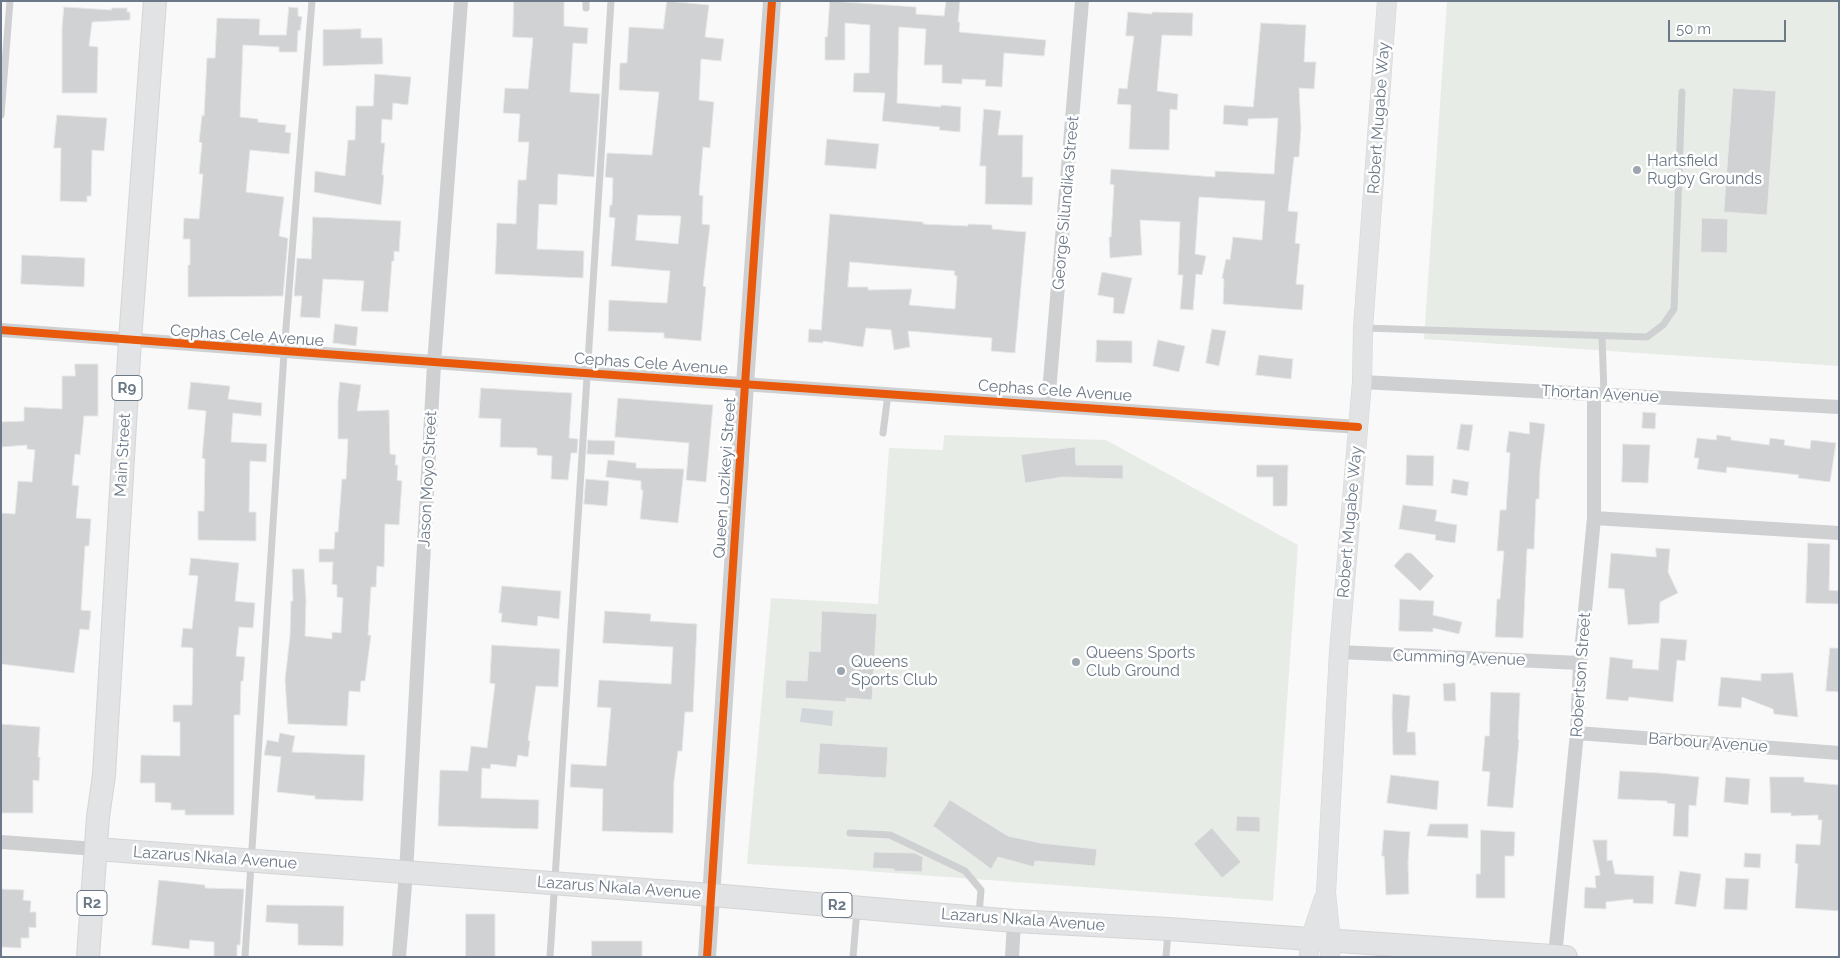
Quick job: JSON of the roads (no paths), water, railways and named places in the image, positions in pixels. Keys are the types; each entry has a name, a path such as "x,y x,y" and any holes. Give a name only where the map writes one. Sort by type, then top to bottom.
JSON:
{"highway":[{"name":"Main Street","path":"102,850 100,802 104,775 130,340 155,1"},
{"name":"Lazarus Nkala Avenue","path":"102,850 712,895 1014,921 1168,929 1320,949 1561,956"},
{"name":"R2","path":"88,957 102,850"},
{"name":"R2","path":"102,850 102,957"}],"main road":[{"name":"Robert Mugabe Way","path":"1320,949 1326,893 1339,652 1362,382 1363,328 1387,1"}],"street":[{"name":"Jason Moyo Street","path":"399,957 406,873 434,364 461,1"},
{"name":"Queen Lozikeyi Street","path":"707,957 744,384 772,1"},
{"name":"George Silundika Street","path":"1048,404 1082,1"},
{"name":"Cephas Cele Avenue","path":"1,330 434,364 1048,404 1358,427"},
{"name":"Thortan Avenue","path":"1362,382 1839,407"},
{"name":"Robertson Street","path":"1561,956 1577,733 1580,663 1594,518 1599,394"},
{"path":"1594,518 1839,532"},
{"name":"Cumming Avenue","path":"1339,652 1580,663"},
{"name":"Barbour Avenue","path":"1577,733 1839,753"},
{"name":"Lazarus Nkala Avenue","path":"1,842 102,850"},
{"path":"1012,957 1014,921"}],"lane":[{"path":"1,115 10,1"},
{"path":"245,957 284,353 312,1"},
{"path":"550,957 586,374 612,1"},
{"path":"1363,328 1647,337 1663,325 1674,309 1682,92"},
{"path":"1599,394 1602,336"},
{"path":"883,433 888,394"},
{"path":"850,833 890,834 965,871 981,890 978,918"},
{"path":"853,957 857,907"},
{"path":"1166,957 1168,929"}],"place":[{"name":"Hartsfield Rugby Grounds","path":"1637,170"},
{"name":"Queens Sports Club Ground","path":"1076,662"},
{"name":"Queens Sports Club","path":"841,671"}]}
